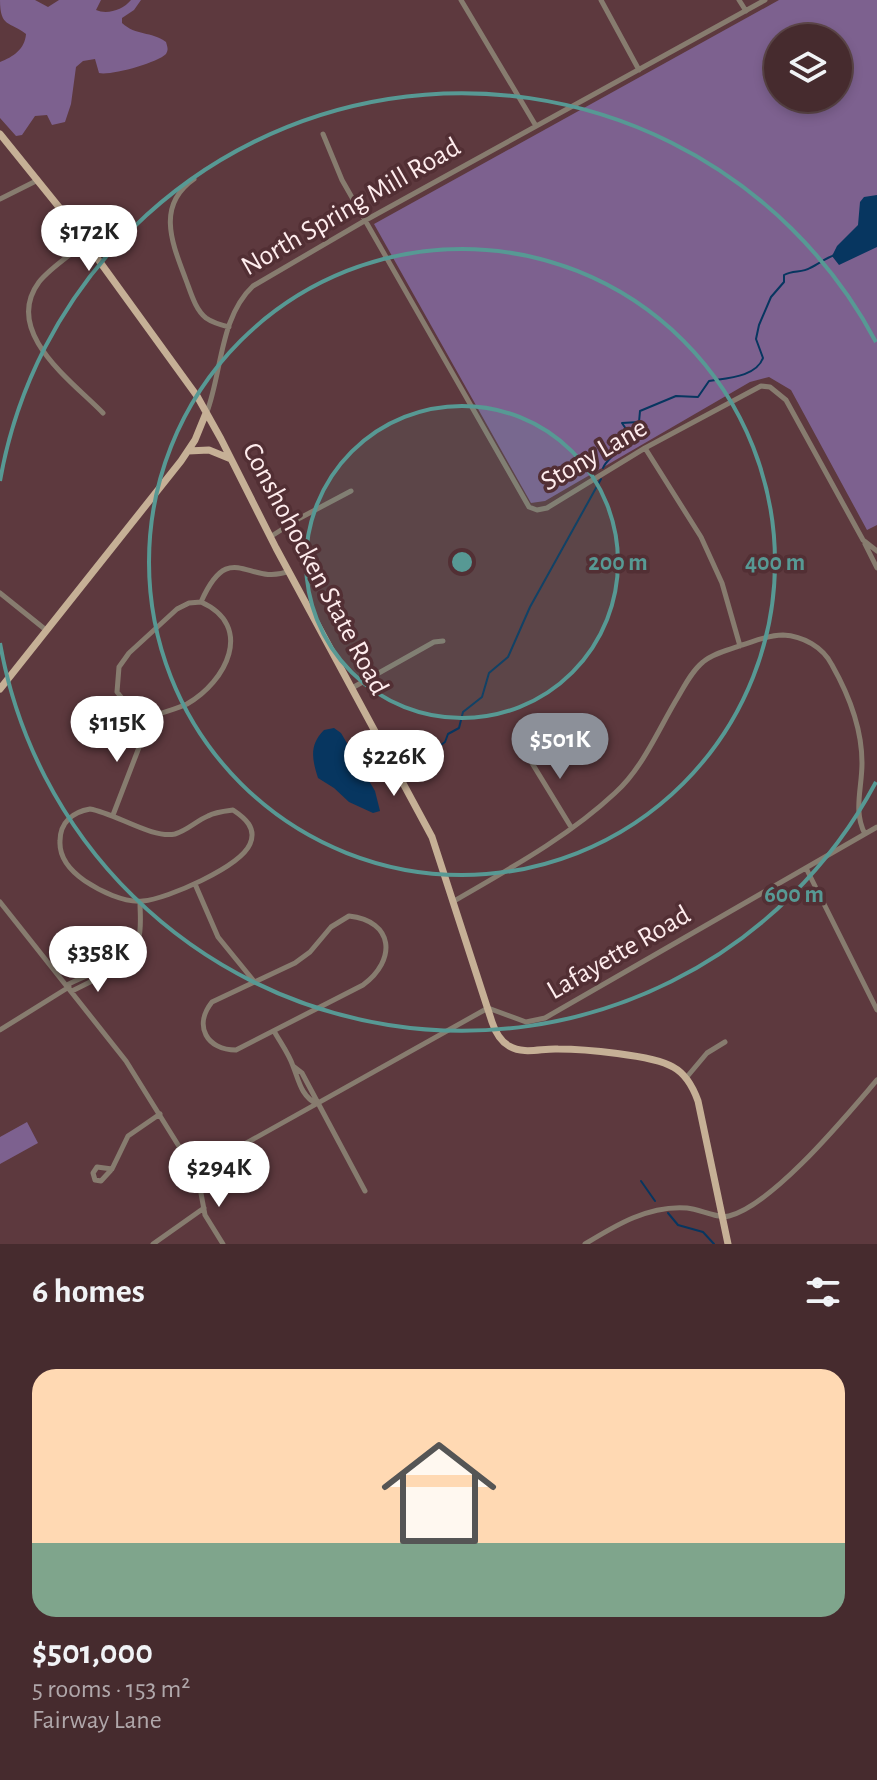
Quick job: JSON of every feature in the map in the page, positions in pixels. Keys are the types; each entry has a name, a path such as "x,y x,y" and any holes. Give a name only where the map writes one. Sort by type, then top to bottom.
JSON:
{"main road":[{"name":"Conshohocken State Road","path":"0,134 86,242 197,396 432,837 499,1037 517,1050 565,1049 651,1060 669,1065 686,1078"},
{"name":"North Spring Mill Road","path":"0,689 188,451 206,413"},
{"path":"188,451 209,450 232,460"},
{"path":"686,1078 703,1119 728,1244"}],"street":[{"path":"461,0 536,126"},
{"path":"601,0 639,70"},
{"path":"739,0 746,11"},
{"name":"North Spring Mill Road","path":"206,413 237,305 253,286 366,220 765,0"},
{"path":"323,134 338,172 366,220"},
{"path":"194,179 184,186 171,213 171,240 200,311 211,321 229,327"},
{"path":"0,199 38,180"},
{"name":"Stony Lane","path":"366,220 529,507 537,510 547,508 645,448 761,386 770,387 786,400 877,568"},
{"path":"86,242 38,283 31,300 29,325 38,346 103,413"},
{"path":"645,448 701,537 722,583 740,646"},
{"path":"270,537 351,491"},
{"name":"Stony Lane","path":"863,540 877,551"},
{"path":"201,602 211,581 225,569 245,567 273,575 289,571"},
{"path":"0,593 46,630"},
{"path":"201,602 211,607 226,623 231,642 229,659 204,691 187,704 145,718 134,713 117,692 119,667 129,653 177,609 201,602"},
{"path":"454,901 534,854 625,783 699,666 709,657 769,636 793,636 812,644 829,659 860,737 862,766 857,815 865,834"},
{"path":"352,688 434,642 443,641"},
{"path":"113,815 143,737 145,718"},
{"path":"524,750 571,827"},
{"path":"90,809 157,833 172,835 192,827 209,815 233,810 246,819 252,829 250,844 237,859 195,884 163,897 140,902 96,888 76,875 61,852 60,831 65,820 90,809"},
{"name":"Lafayette Road","path":"488,1008 526,1022 545,1018 877,827"},
{"path":"806,868 877,1010"},
{"path":"195,884 218,937 253,980"},
{"path":"0,902 126,1061 200,1182 208,1220 223,1244"},
{"path":"0,1030 69,988 92,981 100,971 131,952 137,946 140,902"},
{"path":"349,916 371,921 383,936 386,956 374,977 274,1031 236,1050 224,1050 213,1043 204,1030 202,1020 212,1002 253,980 295,963 310,952 339,920 349,916"},
{"path":"200,1182 207,1165 488,1008"},
{"path":"274,1031 293,1066 295,1077 308,1099 317,1104 365,1191"},
{"path":"686,1078 707,1053 725,1042"},
{"path":"585,1244 621,1223 654,1210 688,1208 723,1217 750,1206 774,1189 828,1136 877,1080"},
{"path":"112,1169 128,1136 160,1114"},
{"path":"187,1161 207,1165"},
{"path":"153,1244 204,1208"}],"shaded area":[{"path":"0,0 35,0 48,7 59,0 101,0 96,10 110,12 131,0 141,0 134,10 122,18 122,23 166,42 167,51 161,58 113,73 99,73 95,59 83,61 76,67 65,122 52,125 47,115 35,116 22,135 16,136 0,118 0,62 18,52 26,34 4,20"},
{"path":"779,0 877,0 877,525 867,530 791,390 769,377 750,382 545,501 531,503 374,224"},
{"path":"27,1122 38,1143 0,1164 0,1137"}],"water":[{"path":"877,195 877,247 839,265 832,256 837,246 858,225 860,202 864,197"},
{"path":"334,728 341,733 375,791 380,811 373,813 349,802 318,778 314,747 324,730"}],"waterway":[{"path":"603,468 619,447 626,429 622,423 639,422 640,411 676,396 698,397 709,381 740,376 754,369 763,358 756,339 759,325 771,297 784,282 784,275 807,270 835,255"},
{"path":"387,742 409,736 441,745 448,734 459,728 463,712 482,697 489,673 508,657 530,607 601,479"},
{"path":"355,758 378,746"},
{"path":"641,1181 655,1201"},
{"path":"668,1213 678,1225 703,1232 714,1244"}]}
